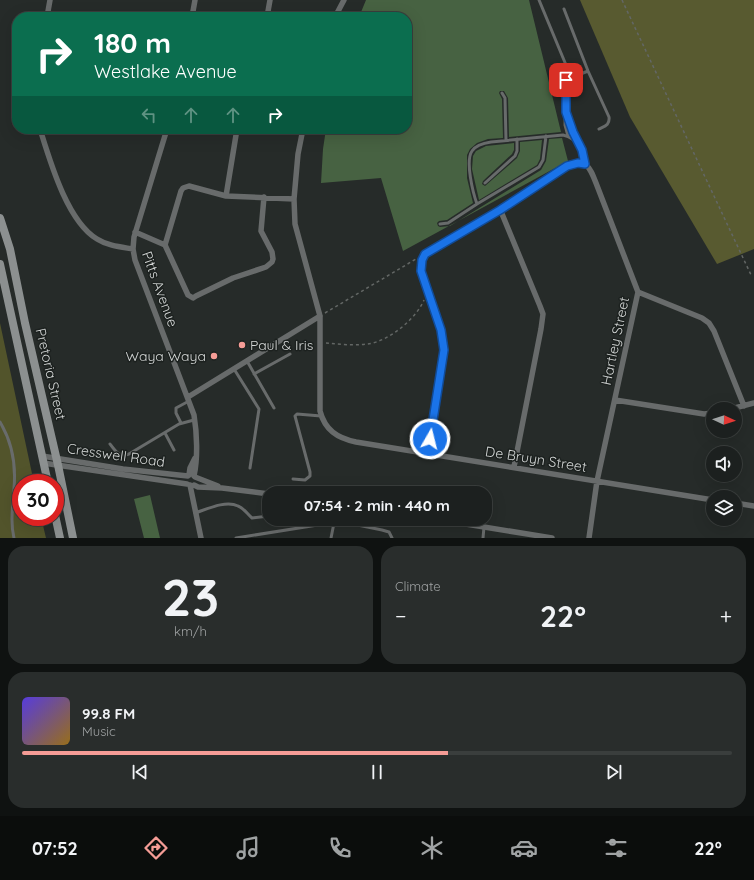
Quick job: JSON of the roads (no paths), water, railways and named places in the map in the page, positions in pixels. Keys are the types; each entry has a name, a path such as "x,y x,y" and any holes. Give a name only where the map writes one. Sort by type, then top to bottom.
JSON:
{"main road":[{"name":"Pretoria Street","path":"0,218 10,249 25,323 58,462 73,538"},
{"name":"Pretoria Street","path":"0,264 46,474"},
{"path":"57,526 60,538"}],"street":[{"path":"48,12 50,0"},
{"path":"193,12 195,0"},
{"path":"268,12 270,0"},
{"path":"338,12 344,0"},
{"path":"42,134 56,177 76,216 86,230 97,239 108,244 133,249"},
{"name":"Pitts Avenue","path":"165,134 135,232 133,249 135,260 188,399 194,420 196,458 190,468 192,476"},
{"path":"226,196 236,134"},
{"path":"303,134 298,154 294,199 295,224 320,316 319,402 321,416"},
{"path":"428,454 444,350 441,330 421,271 422,260 425,254 500,210 567,166 578,163 585,164"},
{"name":"Hartley Street","path":"585,164 592,173 638,292 597,481 589,538"},
{"path":"264,197 261,231 272,252 273,259 270,264 266,267 233,278 193,298 188,295 165,245 180,191 188,186 226,196 264,197 294,199"},
{"path":"500,210 543,314 514,467"},
{"path":"135,232 165,245"},
{"path":"638,292 702,318 709,323 714,331 744,406 754,403"},
{"path":"188,399 320,316"},
{"path":"615,400 706,414"},
{"name":"De Bruyn Street","path":"321,416 326,425 334,434 346,440 706,499"},
{"name":"Cresswell Road","path":"43,460 192,476 222,488"},
{"name":"Cresswell Road","path":"58,462 198,487 222,488 262,493"},
{"path":"190,485 196,481 192,476 186,480 190,485 201,538"},
{"path":"742,504 754,506"},
{"path":"484,526 552,538"}],"lane":[{"path":"539,0 566,65 565,125 568,136"},
{"path":"564,9 588,71 609,117 610,121 608,124 599,128"},
{"path":"566,80 588,71"},
{"path":"502,93 505,98 506,140"},
{"path":"566,112 582,150 585,164"},
{"path":"477,204 470,178 470,164 472,152 484,143 563,135 568,136 578,143"},
{"path":"440,224 448,223 539,167 543,160 546,136"},
{"path":"485,183 515,156 517,151 517,139"},
{"path":"254,374 290,354"},
{"path":"247,361 274,408"},
{"path":"234,369 259,409 250,468"},
{"path":"181,423 176,413 176,408 188,399"},
{"path":"293,478 305,480 310,476 295,416 297,414 321,416"},
{"path":"110,444 118,454 125,456 181,423 194,420"},
{"path":"0,422 6,434 14,461 15,476 12,516 12,530 14,538"},
{"path":"165,433 174,450"},
{"path":"195,513 225,504 231,504 238,506 252,518 262,517"},
{"path":"236,538 313,526"},
{"path":"331,538 333,526"},
{"path":"365,526 389,532 392,538"},
{"path":"483,538 484,526"},
{"path":"269,538 270,532"}],"place":[{"name":"Paul & Iris","path":"242,345"},
{"name":"Waya Waya","path":"214,356"}]}
